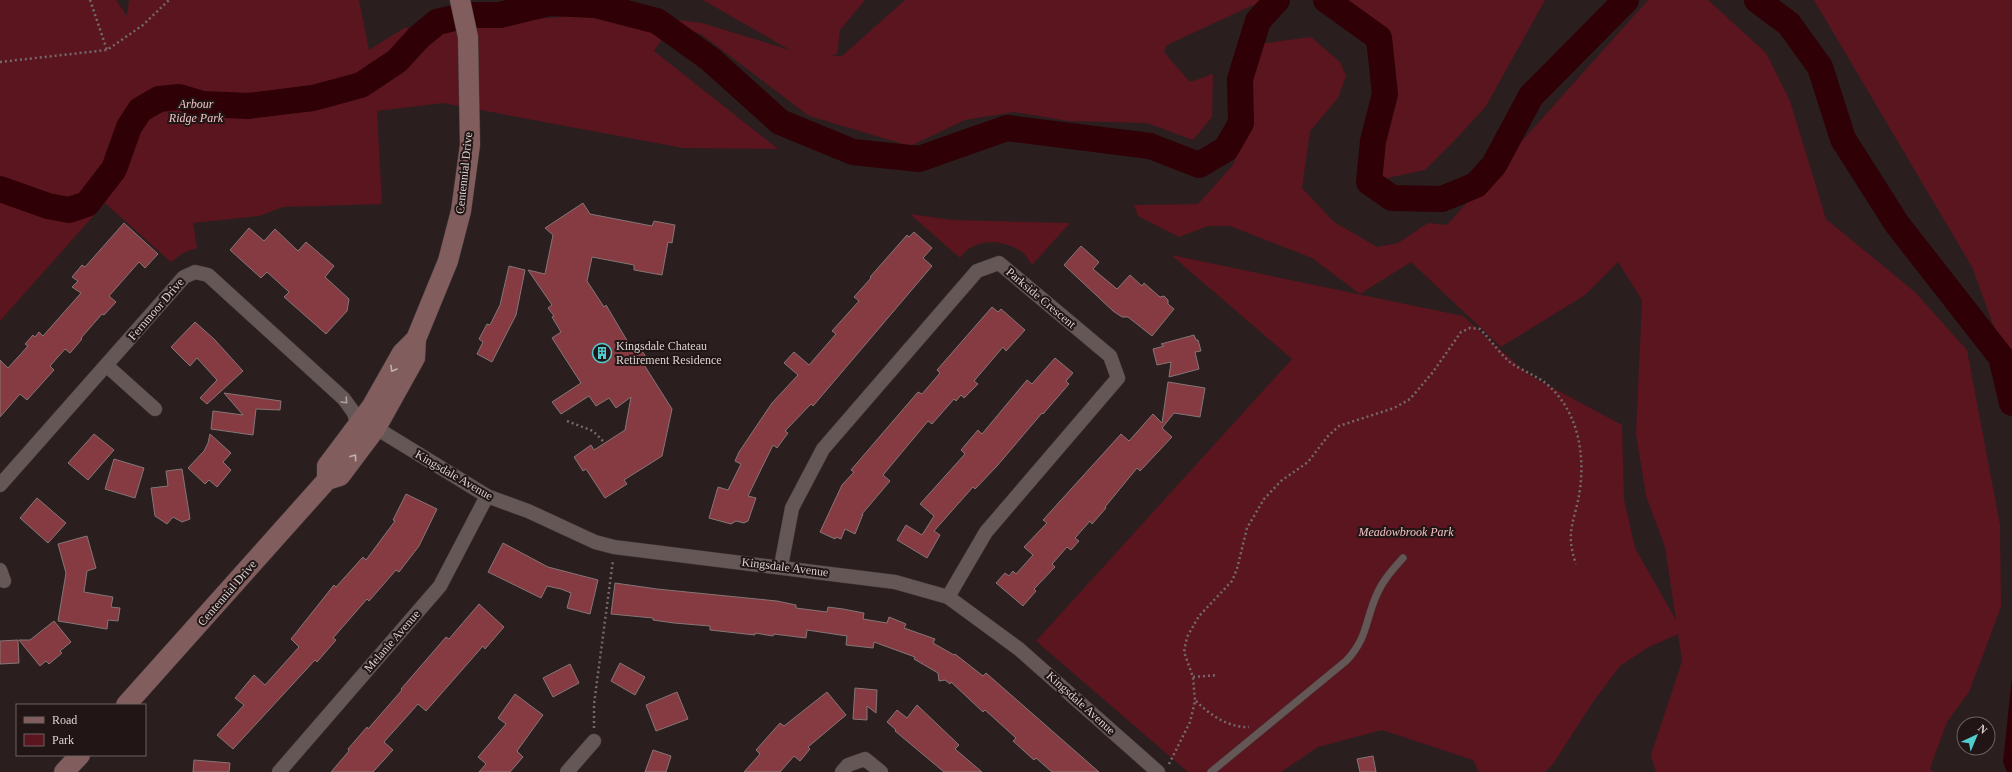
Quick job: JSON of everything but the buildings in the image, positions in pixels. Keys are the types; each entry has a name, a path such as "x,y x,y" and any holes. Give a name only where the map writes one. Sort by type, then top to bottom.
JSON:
{"main road":[{"name":"Centennial Drive","path":"127,704 326,480 340,476 367,427 415,358 416,339 448,261 461,210 470,145 468,37 460,0"},
{"path":"64,772 79,756"}],"street":[{"name":"Parkside Crescent","path":"781,566 792,508 823,449 977,271 999,263 1110,356 1118,378 986,532 948,597"},
{"name":"Fernmoor Drive","path":"0,485 184,277 195,272 208,275 350,404 367,427"},
{"path":"106,365 155,409"},
{"name":"Kingsdale Avenue","path":"367,427 486,496 528,511 594,542 614,547 781,566 895,582 948,597 1019,649 1163,770"},
{"name":"Melanie Avenue","path":"279,772 280,769 440,586 486,496"},
{"path":"567,772 594,740"},
{"path":"842,772 848,765 865,759 881,772"}],"lane":[{"path":"1210,772 1346,661 1355,651 1366,631 1379,589 1403,558"}],"path":[{"path":"90,0 107,50"},
{"path":"0,62 107,50 143,25 169,0"},
{"path":"1163,770 1190,722 1195,701 1193,677 1184,652 1187,637 1198,616 1232,581 1237,569 1247,528 1264,499 1278,484 1308,462 1328,436 1339,426 1394,408 1410,399 1433,372 1453,341 1466,329 1480,329 1511,362 1547,385 1572,415 1578,437 1580,465 1580,488 1572,517 1570,538 1576,564"},
{"path":"567,421 596,433 603,441"},
{"path":"594,740 594,704 614,547"},
{"path":"1193,677 1218,675"},
{"path":"1195,701 1210,714 1235,726 1257,727 1269,724"}],"green space":[{"name":"Arbour Ridge Park","path":"0,0 116,0 127,16 129,0 359,0 369,50 404,28 620,13 702,23 790,50 703,0 865,0 840,30 837,54 831,56 842,56 905,0 1264,0 1167,45 1164,52 1190,82 1213,74 1212,117 1193,140 1147,123 1069,121 1014,112 965,120 910,146 809,116 701,34 672,26 654,51 778,149 683,148 443,103 377,111 382,204 283,207 259,216 193,223 197,248 183,253 171,262 105,203 0,321"},
{"path":"1324,0 1545,0 1486,106 1425,170 1383,179 1367,173 1363,156 1382,63 1379,40 1350,10"},
{"name":"Meadowbrook Park","path":"1648,0 1708,0 1766,53 1790,101 1826,219 1915,292 1967,350 2000,525 2001,607 1969,692 1947,722 1930,768 1933,772 1656,772 1651,755 1682,661 1678,634 1647,648 1620,666 1593,702 1553,764 1545,772 1479,772 1473,760 1382,730 1318,747 1281,772 1188,772 1036,641 1292,359 1171,255 1463,316 1522,369 1538,380 1622,425 1624,499 1635,548 1676,620 1665,547 1646,496 1636,434 1642,300 1618,262 1585,295 1501,347 1411,262 1360,294 1312,258 1230,226 1208,226 1179,237 1138,216 1134,205 1198,204 1233,165 1244,136 1236,114 1240,72 1252,45 1311,37 1340,62 1346,76 1338,98 1310,131 1302,188 1334,222 1377,247 1398,243 1428,223 1447,225"},
{"path":"1814,0 2012,0 2012,376 1972,267"},
{"path":"910,214 952,220 1070,223 1032,265 1022,252 1015,248 1007,244 990,242 973,246 960,258"}],"shaded area":[{"path":"2012,677 2012,772 2007,772 2003,762"}],"waterway":[{"path":"0,189 48,206 69,210 87,204 114,169 129,127 140,110 159,99 179,97 202,104 248,106 313,98 361,85 397,61 418,38 437,22 467,15 500,15 549,3 595,5 657,21 710,59 780,122 853,152 919,159 1007,128 1150,146 1199,165 1226,149 1241,123 1240,79 1258,21 1277,0"},
{"path":"1326,0 1379,38 1385,94 1373,141 1369,182 1392,198 1442,199 1476,185 1494,165 1531,96 1626,0"},
{"path":"1757,0 1789,24 1820,67 1843,139 1897,224 2001,357 2012,403"}],"place":[{"name":"Kingsdale Chateau Retirement Residence","path":"602,353"}]}
